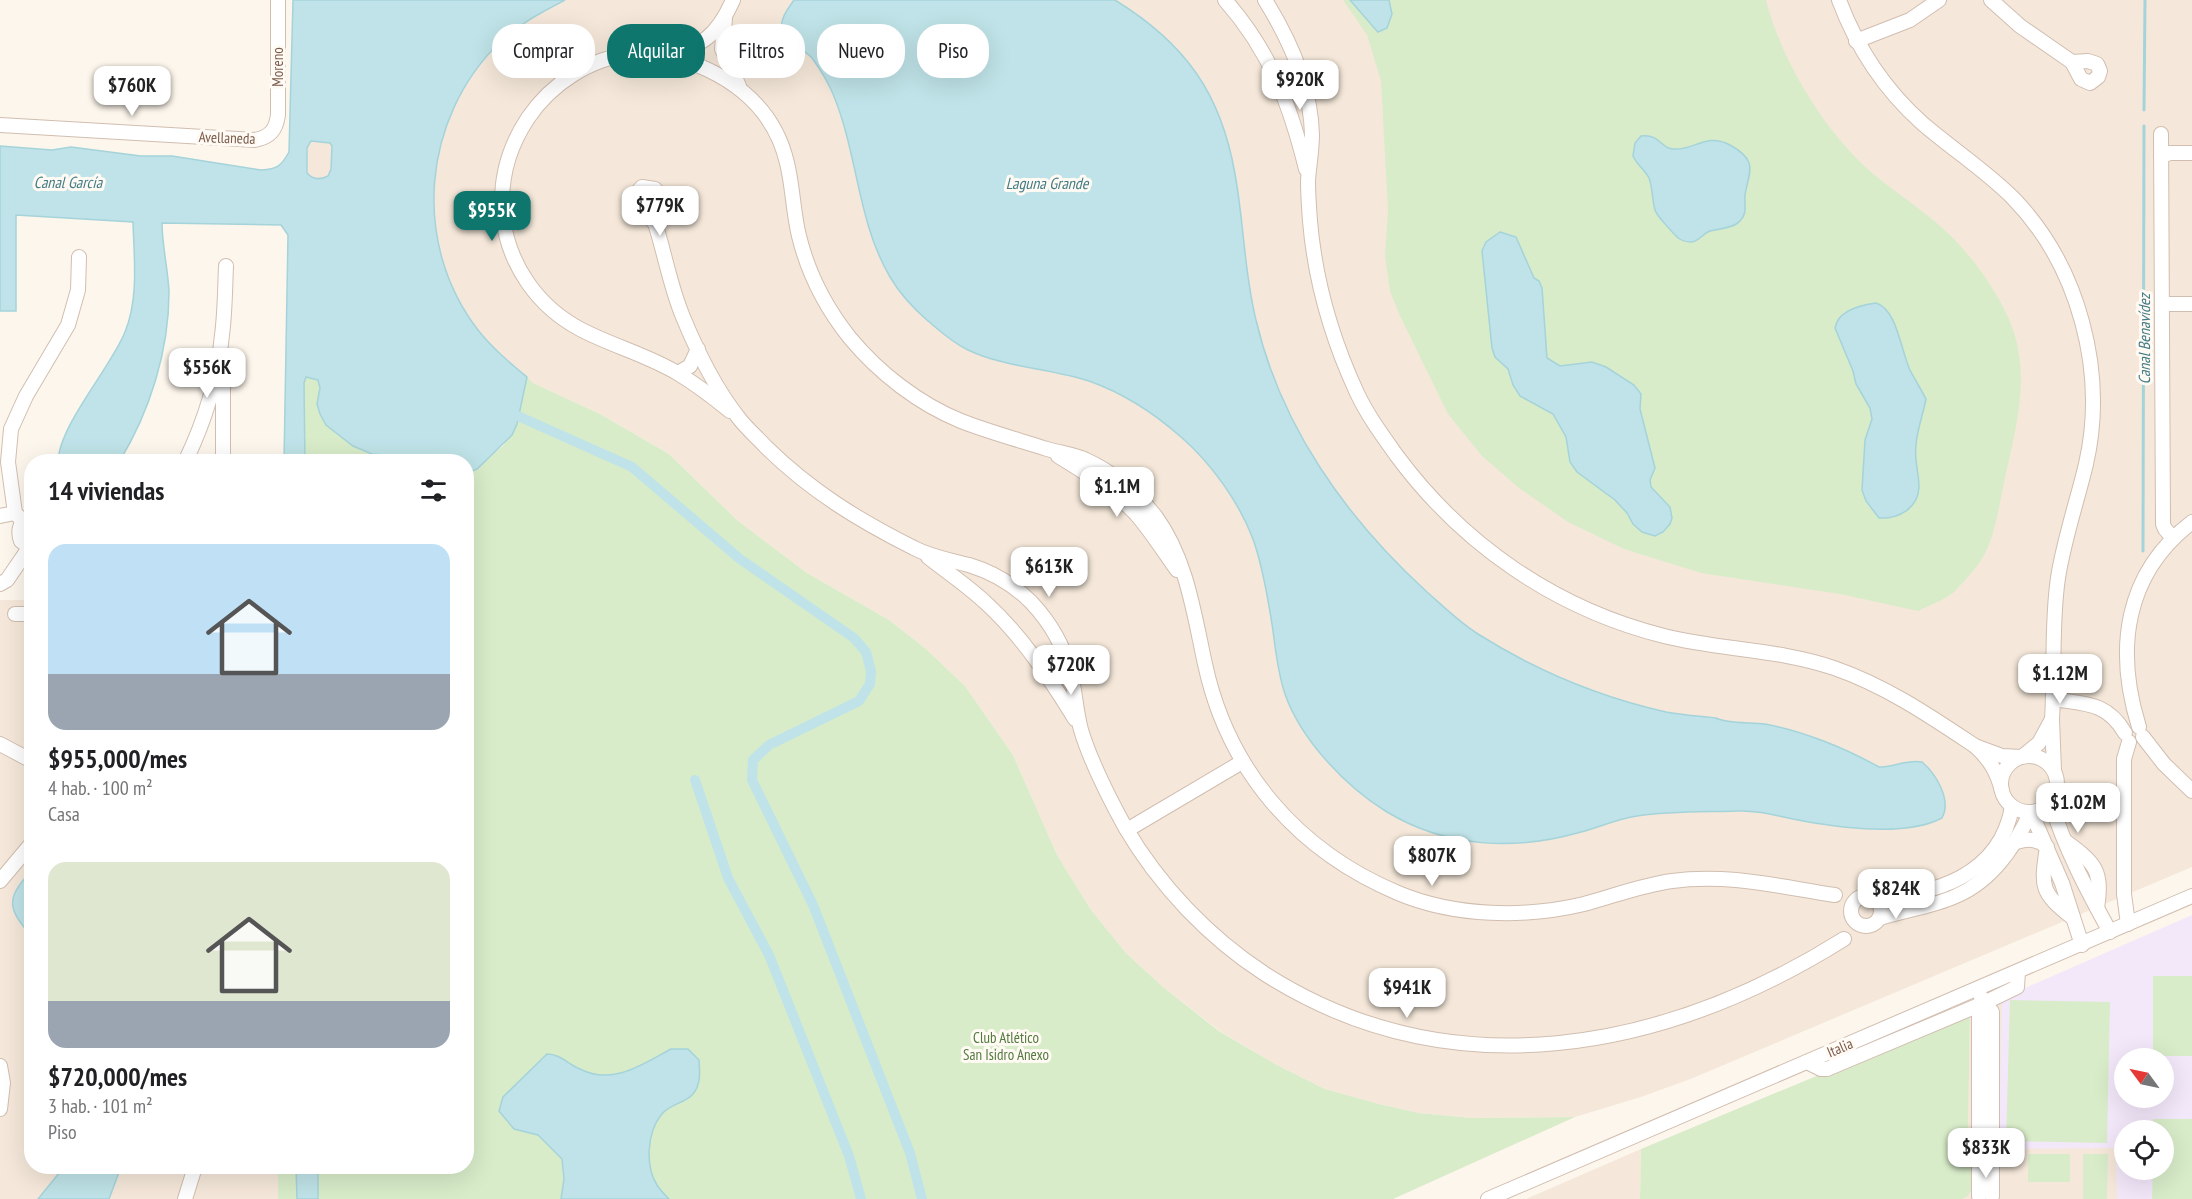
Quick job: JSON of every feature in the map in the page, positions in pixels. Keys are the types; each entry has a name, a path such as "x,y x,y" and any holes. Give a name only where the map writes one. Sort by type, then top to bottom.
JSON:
{"street":[{"name":"Moreno","path":"272,133 278,115 278,0"},
{"path":"705,39 716,30 733,0"},
{"path":"1225,0 1257,42 1284,94 1308,180"},
{"path":"1265,0 1290,45 1304,88 1312,132 1308,180 1314,254 1334,336 1358,394 1381,434 1437,504 1484,547 1532,581 1584,609 1613,621 1666,637 1771,653 1833,668 1869,682 1898,697 1975,746 2002,756 2040,758 2054,770"},
{"path":"1839,0 1856,41 1876,72 1899,100 1922,123 1983,170 2015,201 2040,232 2054,255 2077,305 2092,373 2093,404 2086,464 2066,537 2058,579 2052,719 2054,770 2058,787 2051,803 2031,813 2012,807 2002,790 1993,764 1975,746"},
{"path":"1856,41 1910,20 1939,0"},
{"path":"1991,0 2020,26 2072,62"},
{"path":"724,24 725,17"},
{"path":"607,60 593,65 555,87 528,119 511,150 505,172 502,208 504,225 522,276 546,304 580,329 678,373 738,418 796,475 820,494 870,526 924,554 984,601 1005,621 1053,682 1080,728 1102,782 1127,830 1180,902 1253,966 1284,986 1345,1016 1383,1028 1466,1045 1528,1046 1570,1042 1652,1025 1701,1009 1743,993 1790,970 1875,922 1882,914 1880,903 1867,896"},
{"path":"705,68 740,88 767,118 780,141 788,167 798,233 806,260 831,312 850,338 895,382 922,401 965,422 1049,450 1106,487 1137,516 1186,584 1198,625 1212,694 1242,762 1262,791 1283,815 1326,853 1356,872 1400,894 1447,907 1512,913 1581,905 1647,886 1697,878 1757,881 1835,895 1899,896 1922,892 1952,882 1969,873 1982,862 2005,833 2010,823 2012,807"},
{"path":"735,78 740,88"},
{"path":"1284,94 1293,97 1304,88"},
{"name":"Avellaneda","path":"0,126 255,140 272,133"},
{"path":"2161,134 2163,524 2173,538"},
{"path":"2161,156 2170,153 2192,153"},
{"path":"655,222 682,315 698,349 738,418"},
{"path":"24,545 19,536 23,517 8,462 11,429 26,396 68,325 78,290 79,257"},
{"path":"223,454 222,336 226,266"},
{"path":"2162,304 2192,304"},
{"path":"188,454 210,397 222,336"},
{"path":"678,373 690,366 698,349"},
{"path":"197,433 212,432 223,438"},
{"path":"0,516 23,517"},
{"path":"2128,924 2124,883 2124,759 2132,734 2126,645 2135,596 2160,553 2192,522"},
{"path":"924,554 973,566 993,574 1028,598 1053,631 1070,673 1080,728"},
{"path":"0,584 7,580 24,556"},
{"path":"962,584 960,577 962,572 973,566"},
{"path":"15,615 24,614"},
{"path":"1053,682 1066,680 1070,673"},
{"path":"2053,699 2085,704 2104,710 2118,720 2192,792"},
{"path":"2002,790 2003,774 2014,761 2039,743 2052,719"},
{"path":"0,744 24,757"},
{"path":"1127,830 1242,762"},
{"path":"2051,803 2064,841 2086,856 2098,873 2100,887 2097,908 2110,932"},
{"path":"1835,895 1845,900 1852,914 1862,926 1955,896 1972,887 2001,862 2017,842 2031,813"},
{"path":"2031,813 2062,883 2082,945"},
{"path":"2017,842 2036,840 2048,847"},
{"path":"0,881 24,852"},
{"path":"1844,939 1850,932 1854,902 1867,896"},
{"name":"Italia","path":"1488,1199 1506,1195 2192,896"},
{"path":"1807,1062 1821,1069 1827,1069 1984,1003 2017,987 2018,972"},
{"path":"1977,990 1984,1003"},
{"path":"1982,1198 1985,1125 1979,1013 1984,1003"},
{"path":"0,1066 3,1083 0,1109"},
{"path":"185,1199 193,1174"}],"shaded area":[{"path":"308,0 2192,0 2192,867 1693,1078 1575,1117 1472,1118 1419,1113 1325,1089 1275,1064 1220,1031 1163,987 1126,953 1091,910 1057,855 1013,755 965,686 925,648 889,620 807,573 737,520 669,454 600,414 533,383 474,463 474,454 396,454 285,393 287,302 292,245 282,225 307,173"},
{"path":"0,600 24,600 24,1174 278,1174 278,1199 0,1199"},
{"path":"2192,915 2192,1199 2117,1199 2117,1180 2174,1180 2174,1120 2114,1120 2114,1148 1999,1149 2002,998"},
{"path":"2002,998 2114,1144 2114,1180 2117,1180 2117,1199 1962,1199 1967,1197 1974,1187 1968,1133 1970,1012"},
{"path":"1641,1149 1640,1199 1526,1199"}],"green space":[{"path":"1343,0 1766,0 1793,70 1821,115 1837,136 1871,172 1952,237 1980,270 2011,323 2021,372 2019,407 2013,443 1991,539 1983,557 1957,589 1946,598 1918,611 1840,594 1701,573 1624,549 1568,522 1519,488 1482,456 1448,414 1390,291 1385,256 1388,210 1381,81 1367,35"},
{"path":"306,377 318,379 320,388 317,404 326,425 354,446 378,454 284,454 285,393 288,397 301,400"},
{"name":"Club Atlético San Isidro Anexo","path":"527,377 533,383 600,414 669,454 737,520 807,573 889,620 925,648 965,686 1013,755 1057,855 1091,910 1126,953 1163,987 1219,1031 1275,1064 1325,1089 1379,1104 1419,1113 1472,1118 1575,1117 1393,1199 278,1199 278,1174 474,1174 474,470 503,446 517,424"},
{"path":"2153,976 2192,976 2192,1056 2174,1056 2174,1048 2153,1048"},
{"path":"2010,1000 2110,1002 2107,1143 2006,1141"},
{"path":"1970,1012 1968,1133 1974,1187 1967,1197 1962,1199 1640,1199 1641,1149"},
{"path":"2192,1119 2192,1199 2152,1199 2153,1180 2174,1180 2174,1120 2153,1120"},
{"path":"2028,1154 2070,1154 2070,1182 2028,1182"},
{"path":"2083,1154 2108,1154 2107,1199 2083,1199"}],"water":[{"name":"Canal García","path":"293,0 565,0 524,24 492,24 492,52 474,73 454,107 441,144 435,182 435,221 442,259 457,296 483,337 527,377 517,424 512,435 477,469 474,470 474,454 372,454 353,446 326,425 317,404 320,388 318,380 306,377 304,383 305,454 284,454 288,235 281,225 162,223 169,292 166,336 156,380 140,422 124,454 60,454 67,431 76,414 125,332 134,291 133,222 16,215 16,311 0,311 0,146 52,150 71,147 141,156 172,156 261,170 278,166 289,152","holes":["311,141 330,143 332,146 331,169 328,176 319,179 307,173 307,148"]},
{"name":"Laguna Grande","path":"794,0 1115,0 1140,16 1180,53 1196,73 1220,119 1229,145 1235,174 1249,284 1256,320 1267,359 1282,397 1321,469 1344,502 1398,564 1451,614 1478,634 1545,671 1569,681 1617,699 1666,712 1733,722 1765,724 1794,731 1838,747 1879,767 1922,762 1937,780 1944,796 1945,811 1942,818 1911,827 1874,829 1819,824 1754,812 1674,812 1630,817 1556,838 1506,844 1482,843 1433,833 1410,824 1372,802 1327,761 1313,745 1292,711 1280,674 1265,584 1253,539 1232,497 1192,447 1138,405 1089,381 997,361 963,347 922,316 890,277 871,233 848,140 825,78 905,78 905,24 817,24 817,66 805,52 805,24 782,24"},
{"path":"1350,0 1389,0 1392,14 1387,28 1378,32"},
{"path":"1641,136 1653,137 1673,149 1714,140 1730,145 1745,156 1749,162 1750,173 1745,195 1745,212 1740,221 1730,227 1708,232 1694,242 1678,238 1656,212 1649,178 1633,156 1635,143"},
{"path":"1500,232 1516,237 1534,278 1539,281 1542,288 1547,358 1560,366 1592,362 1606,367 1634,385 1641,394 1640,409 1655,468 1650,480 1651,487 1670,507 1672,518 1663,532 1655,536 1642,532 1615,500 1577,472 1570,462 1566,437 1553,414 1520,396 1513,385 1508,369 1495,357 1492,348 1482,251 1486,242"},
{"path":"1876,303 1889,313 1894,322 1910,370 1926,399 1916,445 1918,495 1906,511 1886,518 1879,518 1866,501 1862,490 1865,440 1872,419 1870,408 1856,384 1835,328 1845,313 1857,307"},
{"path":"23,881 24,926 14,911 13,904 17,889"},
{"path":"671,1049 688,1049 699,1060 700,1074 695,1091 689,1098 664,1111 656,1122 650,1140 649,1159 653,1177 658,1187 669,1199 561,1199 564,1179 562,1159 538,1135 514,1129 499,1111 503,1097 547,1054 556,1056 592,1074 604,1075 627,1071"},
{"path":"58,1174 118,1174 109,1199 38,1199"},
{"path":"296,1174 318,1174 318,1199 297,1199"}],"waterway":[{"name":"Canal Benavídez","path":"2144,110 2145,0"},
{"name":"Canal Benavídez","path":"2143,551 2144,126"},
{"path":"518,416 632,467 740,559 854,638 866,652 871,671 870,684 859,701 769,745 753,760 752,780 813,905 910,1153 922,1199"},
{"path":"695,780 728,878 769,955 849,1156 861,1199"}]}
